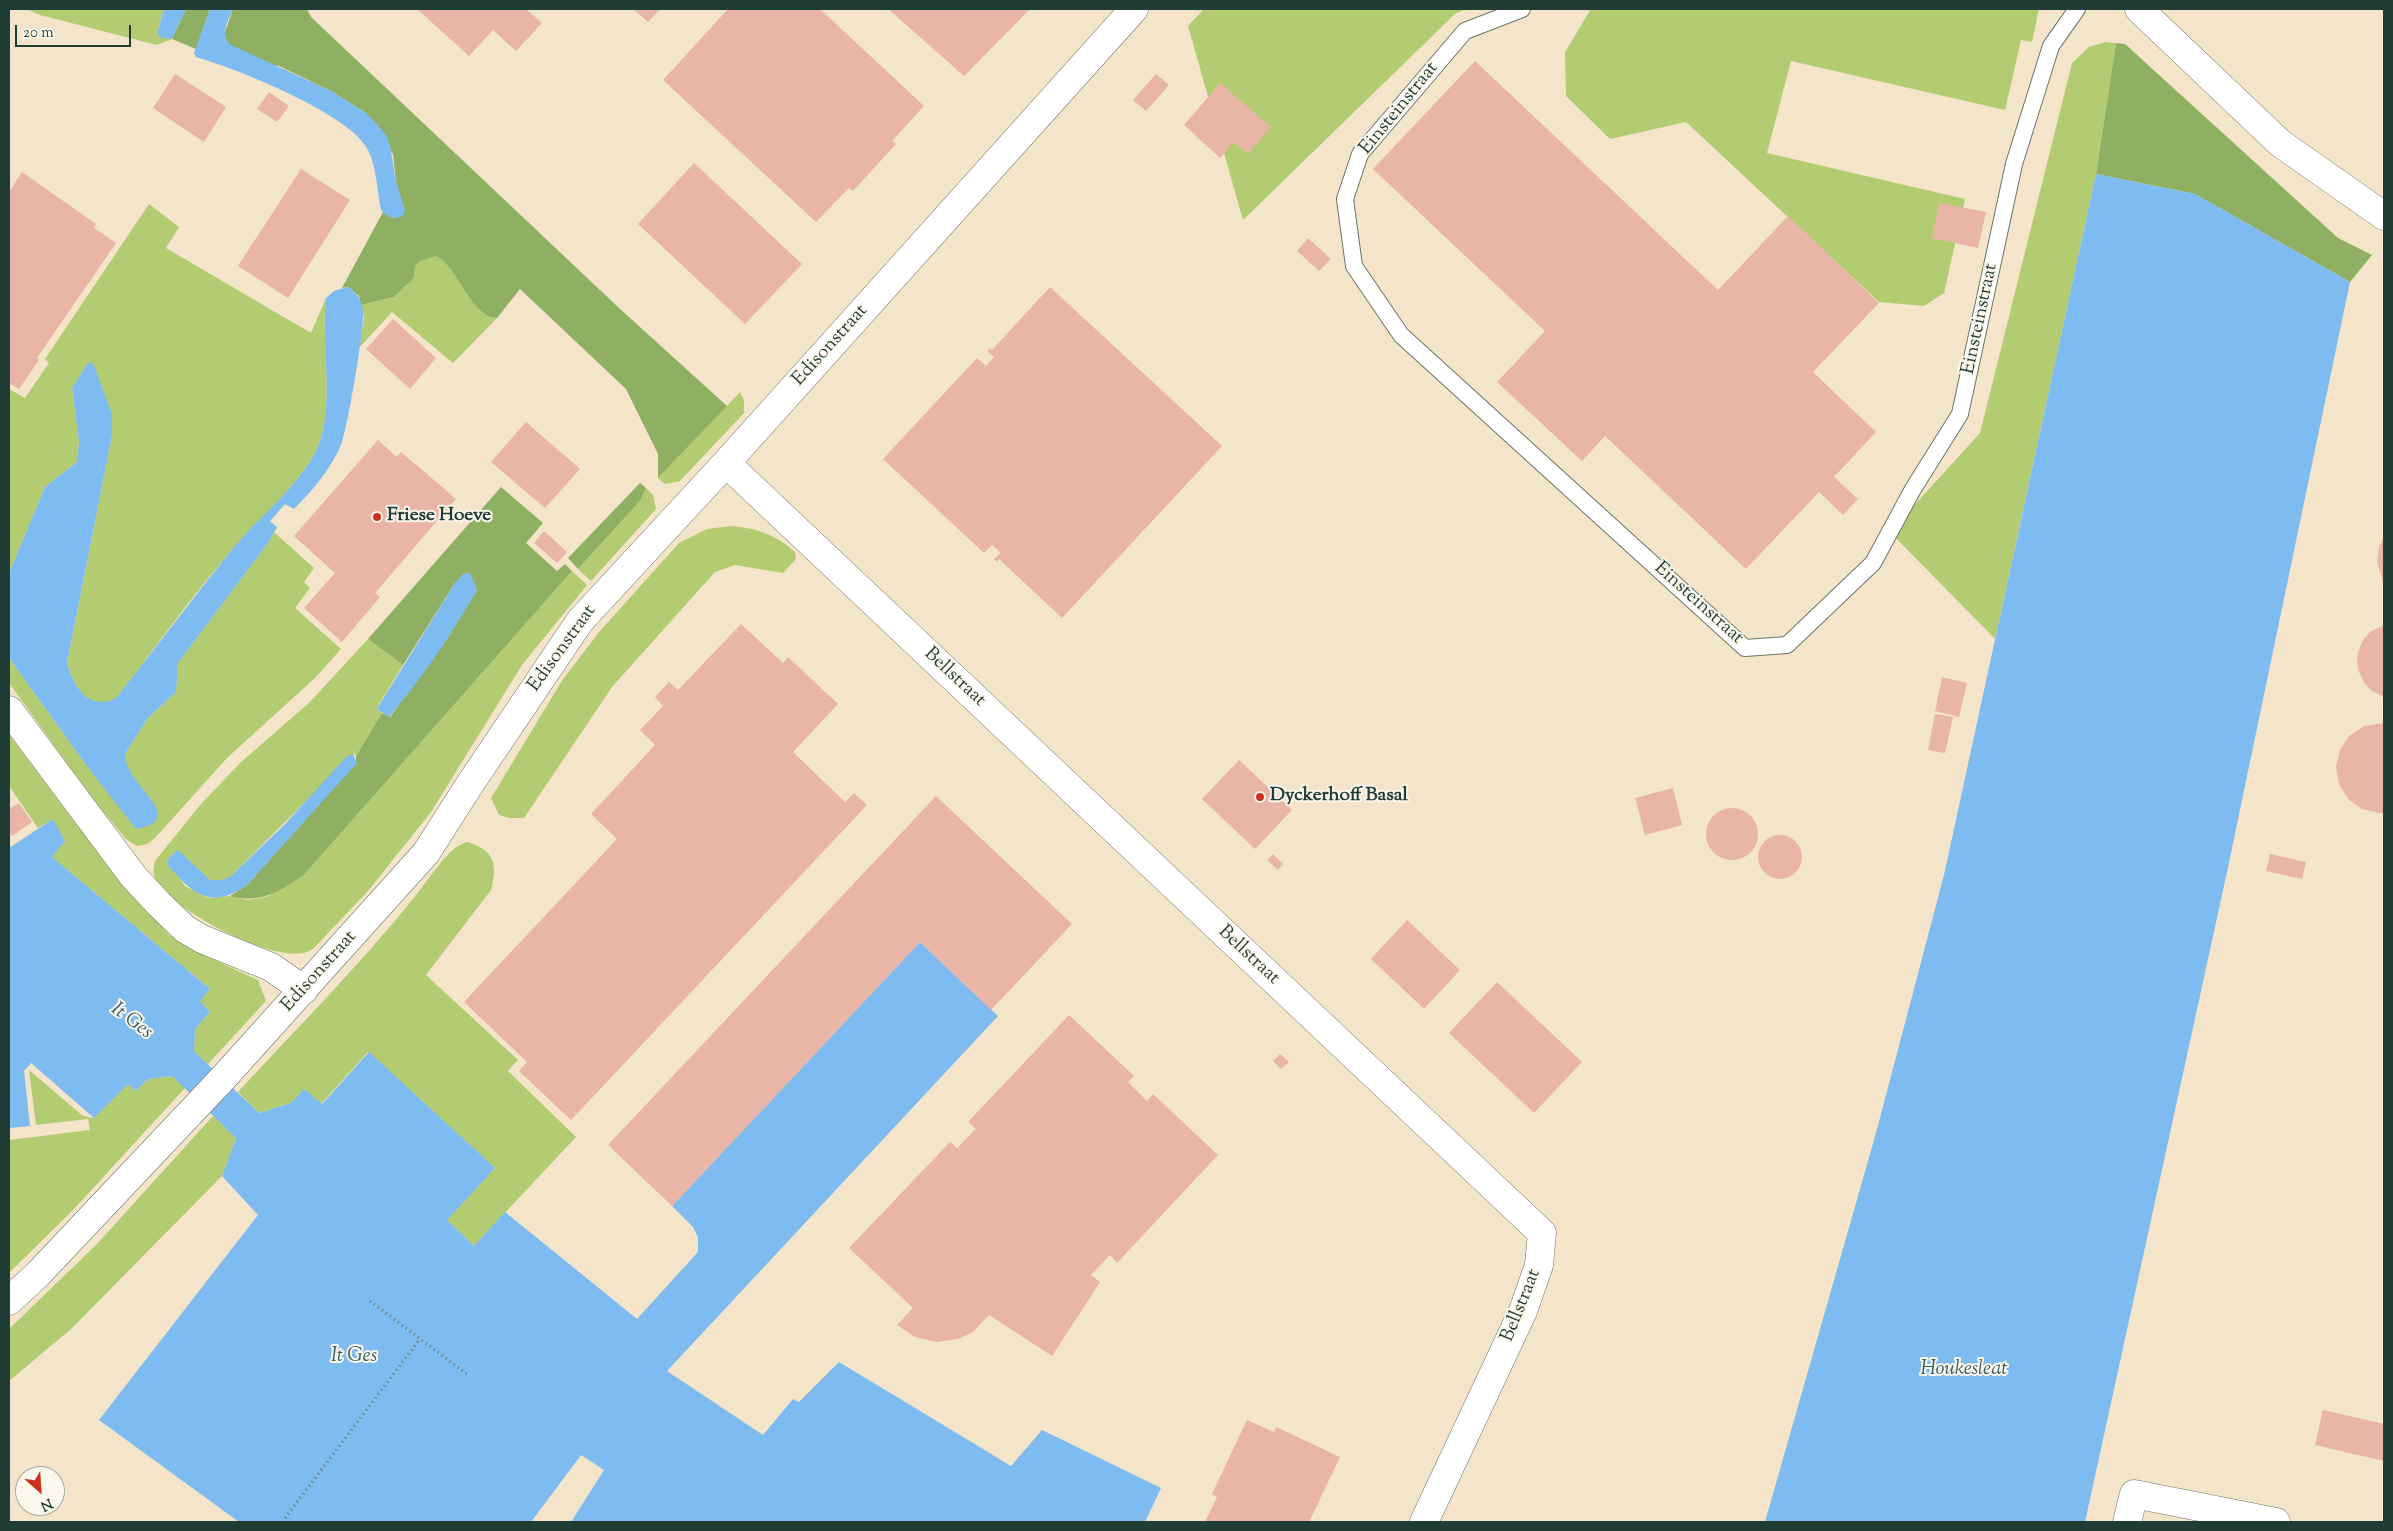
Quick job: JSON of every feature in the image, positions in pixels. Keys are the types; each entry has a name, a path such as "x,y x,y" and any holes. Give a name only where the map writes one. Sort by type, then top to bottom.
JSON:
{"street":[{"name":"Edisonstraat","path":"9,1301 38,1274 225,1076 426,853 580,621 726,463 1134,9"},
{"path":"2139,9 2280,143 2384,216"},
{"name":"Bellstraat","path":"726,463 1542,1233 1539,1265 1522,1311 1424,1522"},
{"path":"9,710 133,876 159,904 193,934 271,967 304,990"},
{"path":"2127,1522 2134,1494 2276,1522"}],"lane":[{"name":"Einsteinstraat","path":"1522,9 1465,31 1360,154 1345,199 1354,266 1401,334 1744,648 1787,645 1873,563 1912,489 1960,414 2014,164 2051,46 2077,9"}],"path":[{"path":"370,1301 418,1340 468,1375"},
{"path":"282,1522 418,1340"}],"green space":[{"path":"26,9 164,9 157,34 163,38 172,39 157,45 40,15"},
{"path":"186,9 210,9 196,49 172,39"},
{"path":"233,9 307,9 311,17 619,308 727,406 658,478 658,454 626,389 520,289 497,318 488,316 472,301 451,270 436,256 420,261 415,266 414,278 394,297 361,305 359,296 348,287 342,288 383,212 393,218 403,206 396,182 393,154 366,113 331,91 279,66 221,59 225,32"},
{"path":"1204,9 1467,9 1456,13 1243,220 1188,26"},
{"path":"1591,9 2039,9 2032,42 2021,40 2005,110 1791,61 1767,153 1965,199 1944,293 1924,306 1879,302 1686,122 1610,139 1566,96 1565,52"},
{"path":"2105,42 2116,43 2096,174 1995,639 1890,532 1980,433 2072,63 2089,47"},
{"path":"2116,43 2125,44 2338,238 2372,255 2350,282 2195,194 2096,174"},
{"path":"149,204 179,227 166,248 311,333 326,298 326,408 320,441 306,468 206,581 116,699 98,702 90,699 78,688 67,663 112,436 88,363 72,388 79,442 77,462 45,487 9,573 9,389 25,398 49,363 45,359"},
{"path":"436,256 452,270 479,309 488,316 497,318 453,363 392,312 359,348 364,318 361,305 394,297 414,278 415,266 420,260"},
{"path":"740,392 744,400 744,413 680,481 665,484 658,478"},
{"path":"640,483 646,488 640,501 578,569 568,558"},
{"path":"501,487 543,523 526,543 557,571 565,564 572,571 303,876 269,895 251,898 230,896 247,885 356,763 356,756 382,713 390,717 447,639 477,590 455,583 403,665 368,639"},
{"path":"646,488 653,495 656,509 591,581 578,569 640,501"},
{"path":"731,526 766,533 781,541 795,552 796,559 783,573 735,565 715,572 612,687 524,818 509,818 499,815 491,798 563,679 600,631 679,543 707,529"},
{"path":"274,532 314,568 304,582 310,588 295,608 341,649 315,678 227,758 155,838 147,844 137,846 126,839 95,802 9,683 9,658 89,769 152,800 129,772 125,759 126,752 148,718 176,692 178,663 268,543"},
{"path":"572,571 587,585 522,665 431,812 368,891 313,949 299,954 278,952 229,934 183,907 156,880 154,873 155,861 201,804 241,762 310,702 368,639 403,665 378,706 378,710 382,713 356,756 353,754 230,877 210,881 176,851 167,860 185,886 208,898 230,896 248,900 266,897 303,876"},
{"path":"9,735 72,819 169,935 197,952 258,980 266,1001 208,1064 194,1051 195,1029 210,1012 200,1001 210,989 52,857 53,819 38,828 9,786"},
{"path":"467,842 483,849 492,859 494,873 491,890 426,975 518,1060 508,1071 576,1137 474,1246 446,1219 495,1168 368,1052 321,1104 304,1089 291,1103 259,1113 238,1092 371,949 452,850"},
{"path":"29,1070 83,1116 94,1118 128,1084 136,1091 148,1079 172,1076 185,1088 74,1209 9,1273 9,1140 90,1130 88,1119 36,1125"},
{"path":"213,1116 236,1138 222,1176 71,1329 9,1381 9,1329 97,1244"}],"water":[{"path":"164,9 186,9 172,39 162,38 157,34"},
{"path":"210,9 233,9 225,31 229,44 331,91 366,113 375,122 386,135 390,145 396,182 405,210 403,216 391,217 381,210 375,172 368,150 357,136 339,122 290,94 237,71 196,57 194,53"},
{"name":"Houkesleat","path":"2096,174 2195,194 2350,282 2227,872 2085,1522 1765,1522 1876,1133 1944,875"},
{"path":"348,287 357,295 362,304 363,321 351,400 341,445 326,471 301,502 294,509 285,504 270,521 277,527 268,543 178,663 176,692 148,718 126,752 127,763 132,775 150,798 156,808 158,817 152,824 136,829 89,769 9,658 9,573 45,487 77,462 79,442 72,388 88,363 93,363 112,414 112,436 67,663 78,688 90,699 98,702 116,698 235,546 294,483 314,455 320,441 326,408 326,298 334,291"},
{"path":"470,573 477,589 475,594 435,657 389,717 378,710 378,707 455,583 463,574"},
{"path":"353,754 357,763 247,885 234,893 223,897 202,895 185,883 167,864 167,860 176,851 179,851 210,880 222,880 230,877 285,824 346,757"},
{"name":"It Ges","path":"53,819 65,841 52,857 210,989 200,1001 210,1012 195,1029 194,1051 259,1113 291,1103 304,1089 322,1104 369,1052 495,1168 447,1220 474,1246 505,1212 637,1319 698,1252 698,1237 693,1227 672,1206 920,942 998,1016 667,1371 763,1435 793,1399 799,1402 839,1362 1011,1466 1042,1430 1161,1488 1145,1522 571,1522 604,1470 581,1455 531,1522 239,1522 99,1420 258,1215 222,1176 236,1138 172,1076 148,1079 136,1091 128,1084 94,1118 31,1063 24,1071 30,1126 9,1128 9,848"}],"building":[{"path":"417,9 526,9 542,23 516,51 493,30 469,56"},
{"path":"633,9 660,9 648,22"},
{"path":"728,9 820,9 924,106 892,141 896,144 853,191 849,188 816,222 663,80"},
{"path":"888,9 1030,9 964,76"},
{"path":"1475,61 1718,290 1788,216 1879,303 1813,372 1876,432 1834,477 1858,499 1843,515 1819,492 1746,569 1605,436 1582,461 1497,382 1545,331 1373,169"},
{"path":"175,74 226,107 204,142 153,108"},
{"path":"1156,74 1169,85 1146,111 1133,100"},
{"path":"1220,83 1271,127 1248,154 1234,142 1220,158 1184,125"},
{"path":"269,92 289,106 277,122 257,109"},
{"path":"694,163 802,264 745,324 638,224"},
{"path":"301,169 350,200 288,298 238,266"},
{"path":"22,172 96,224 94,228 116,243 37,358 39,360 19,389 9,383 9,192"},
{"path":"1939,203 1986,212 1978,248 1932,238"},
{"path":"1308,238 1331,259 1319,271 1297,251"},
{"path":"1050,287 1222,446 1062,618 999,559 997,562 994,559 1001,553 992,545 984,553 883,459 977,358 986,366 994,357 987,351 990,348 992,350"},
{"path":"393,319 436,358 410,389 366,349"},
{"path":"526,422 580,469 545,508 491,462"},
{"path":"378,440 397,457 401,452 456,499 375,593 380,597 342,642 304,608 335,573 294,536"},
{"path":"544,531 567,552 557,563 534,543"},
{"path":"2384,537 2384,585 2377,562 2379,547"},
{"path":"741,624 783,663 788,657 838,704 793,752 845,802 854,793 867,805 571,1120 519,1071 527,1062 464,1002 617,839 591,814 655,745 640,730 663,706 655,697 669,682 678,690"},
{"path":"2384,625 2384,697 2372,691 2365,684 2359,672 2357,662 2358,652 2363,640 2370,632"},
{"path":"1942,677 1967,683 1959,717 1935,711"},
{"path":"1935,714 1953,717 1945,753 1928,750"},
{"path":"2384,723 2384,813 2379,813 2362,809 2348,799 2339,784 2336,767 2340,750 2349,736 2364,726"},
{"path":"1239,760 1292,810 1255,849 1202,799"},
{"path":"1673,788 1682,825 1645,835 1635,798"},
{"path":"936,796 1072,924 991,1010 920,942 672,1206 608,1145"},
{"path":"19,803 32,822 12,836 9,832 9,809"},
{"path":"1732,808 1746,812 1754,820 1758,834 1754,848 1746,856 1732,860 1718,856 1710,848 1706,834 1710,820 1718,812"},
{"path":"1784,835 1796,841 1801,848 1801,866 1796,873 1789,878 1776,879 1768,876 1761,869 1758,853 1761,845 1768,838"},
{"path":"1273,854 1283,864 1278,870 1267,860"},
{"path":"2270,854 2306,862 2302,879 2266,871"},
{"path":"1407,920 1460,970 1424,1009 1371,959"},
{"path":"1497,982 1582,1062 1534,1113 1449,1033"},
{"path":"1069,1015 1134,1076 1128,1082 1147,1101 1153,1094 1218,1155 1117,1263 1110,1255 1091,1275 1100,1282 1052,1356 989,1315 973,1332 958,1339 937,1342 915,1337 897,1325 913,1308 849,1248 950,1142 957,1148 976,1129 968,1122"},
{"path":"1280,1054 1289,1062 1281,1069 1273,1061"},
{"path":"2323,1410 2384,1424 2384,1461 2315,1445"},
{"path":"1247,1420 1274,1432 1276,1427 1340,1457 1309,1522 1205,1522 1217,1497 1212,1494"}],"place":[{"name":"Friese Hoeve","path":"377,517"},
{"name":"Dyckerhoff Basal","path":"1260,797"}]}
